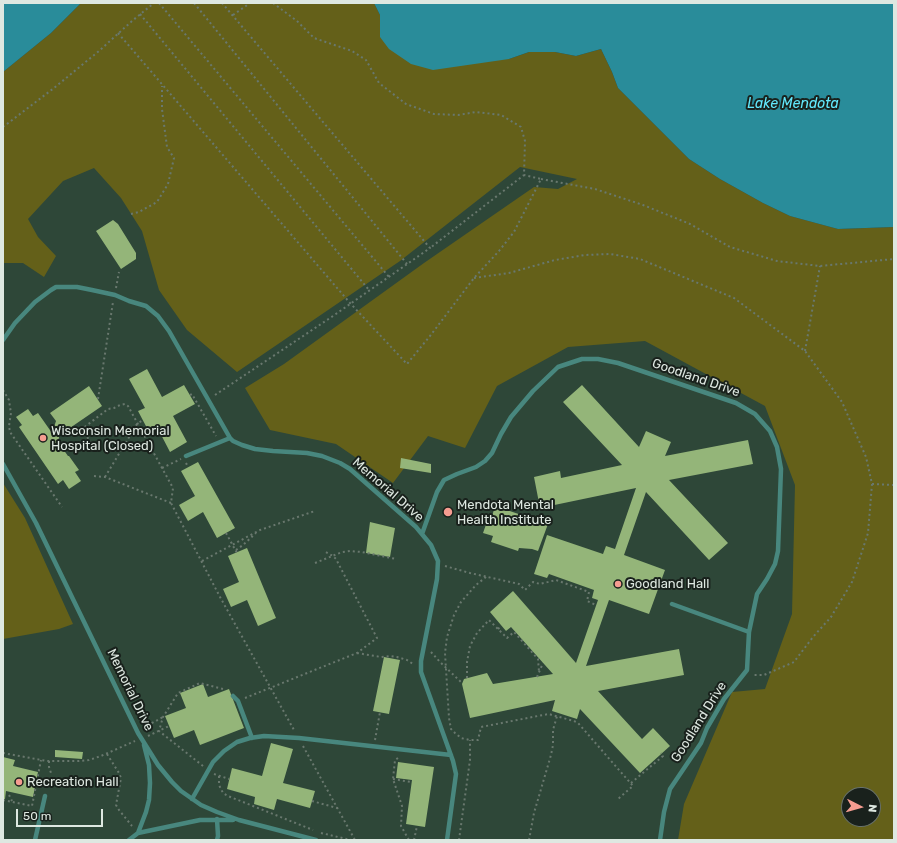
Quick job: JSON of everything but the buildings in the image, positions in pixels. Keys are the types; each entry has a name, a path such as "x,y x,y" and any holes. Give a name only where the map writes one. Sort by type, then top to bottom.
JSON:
{"lane":[{"path":"3,340 15,323 35,302 56,288 77,287 115,295 146,306 158,316 169,331 230,438 186,456"},
{"name":"Goodland Drive","path":"422,534 437,492 444,480 476,467 485,461 492,453 511,417 533,391 558,367 582,359 598,359 618,362 736,403 755,414 770,431 777,447 781,469 778,551 775,564 768,579 757,594 749,632 747,670 724,699 707,728 701,743 670,789 664,812 660,840"},
{"name":"Memorial Drive","path":"230,438 237,443 254,449 307,453 322,456 340,463 416,527 431,545 438,562 437,579 423,648 420,672 453,761 456,774 447,840"},
{"name":"Memorial Drive","path":"3,464 18,488 36,523 137,731 158,765 172,782 181,792 201,805 217,812 239,820 316,840"},
{"path":"672,604 749,632"},
{"path":"233,696 238,701 252,738"},
{"path":"192,799 213,762 224,751 237,742 252,738 264,736 299,738 450,755"},
{"path":"133,839 138,833 149,800 149,765 142,740"},
{"path":"35,840 45,796"},
{"path":"217,819 217,840"},
{"path":"138,833 200,820 239,820"}],"path":[{"path":"3,127 54,88 154,3"},
{"path":"159,3 389,277"},
{"path":"194,3 407,264"},
{"path":"222,3 430,248"},
{"path":"233,15 250,3"},
{"path":"273,3 297,21 314,38 352,52 366,60 379,83 406,104 434,114 458,115 476,112 501,115 521,127 525,141 524,175"},
{"path":"140,14 369,290"},
{"path":"118,33 350,304 407,364 474,278 514,232 541,179"},
{"path":"131,214 139,212 157,202 168,184 174,158 167,147 162,109 162,84"},
{"path":"524,175 595,189 643,205 690,224 730,247 777,261 820,266 894,259"},
{"path":"208,400 430,248 524,175"},
{"path":"806,351 820,266"},
{"path":"98,399 119,272"},
{"path":"3,390 10,407 10,432 62,507"},
{"path":"190,395 192,394 219,442"},
{"path":"91,442 82,429 108,409 125,404 128,406 173,488 171,502 220,597 355,840"},
{"path":"105,478 137,424 143,420"},
{"path":"162,468 186,456"},
{"path":"94,476 105,478 171,502"},
{"path":"872,484 894,485"},
{"path":"202,560 260,530 316,511"},
{"path":"273,521 274,525"},
{"path":"226,534 236,551 249,538 260,530"},
{"path":"238,701 357,653 377,638 333,556 324,551"},
{"path":"315,563 342,552 350,551 396,559"},
{"path":"438,564 519,584 525,590 533,582 540,584 556,580 590,592 587,602 596,605"},
{"path":"486,577 472,589 461,602 454,615 447,637 445,653 451,729 461,738 478,740 481,727 543,715 549,714 578,723 633,786 618,799"},
{"path":"467,678 467,662 470,646 480,629 490,620 507,638 514,632 538,659 539,672"},
{"path":"498,629 501,626"},
{"path":"423,648 430,651 446,668 461,682 463,682"},
{"path":"357,653 381,657 397,657 407,660 420,668"},
{"path":"537,677 544,663"},
{"path":"159,731 163,717 178,693 200,683 223,689"},
{"path":"375,747 380,712"},
{"path":"529,840 534,813 551,755 553,730 557,716"},
{"path":"137,731 163,717"},
{"path":"3,753 49,761 89,760 142,740 169,726"},
{"path":"159,731 208,770 229,779"},
{"path":"459,840 470,760 470,740"},
{"path":"407,750 395,760 393,779 402,806 401,826 409,840"},
{"path":"106,754 121,778 116,805 138,833"},
{"path":"630,784 662,756 661,754"},
{"path":"3,800 32,806 41,760"},
{"path":"49,761 51,773"},
{"path":"219,776 219,784 221,789 223,793 228,796 321,833 351,840"},
{"path":"38,778 45,781"},
{"path":"393,779 411,782"},
{"path":"9,795 12,802"},
{"path":"312,801 337,808"},
{"path":"414,840 417,826"}],"shaded area":[{"name":"Mendota Mental Health Institute","path":"81,3 374,3 380,15 838,229 894,227 894,840 3,840 3,72 51,33"},
{"path":"81,3 374,3 380,15 380,37 509,59 529,52 555,52 576,56 601,49 618,88 689,159 720,179 790,216 838,229 894,227 894,840 678,840 684,804 732,692 765,689 792,614 795,485 765,406 645,341 568,347 497,386 465,448 428,436 393,483 336,444 270,430 245,388 284,364 424,263 534,187 558,189 577,179 520,167 400,261 237,372 187,330 159,290 142,231 121,198 94,168 63,181 28,219 38,237 56,256 44,277 23,263 3,263 3,72 51,33"},
{"path":"3,483 25,518 73,624 59,629 3,639"}],"water":[{"path":"3,3 81,3 51,33 3,72"},
{"name":"Lake Mendota","path":"374,3 894,3 894,227 838,229 790,216 720,179 689,159 618,88 601,49 576,56 555,52 529,52 509,59 433,70 411,64 389,49 380,37 380,15"}],"place":[{"name":"Wisconsin Memorial Hospital (Closed)","path":"43,438"},
{"name":"Mendota Mental Health Institute","path":"448,512"},
{"name":"Goodland Hall","path":"618,584"},
{"name":"Recreation Hall","path":"19,782"}]}
